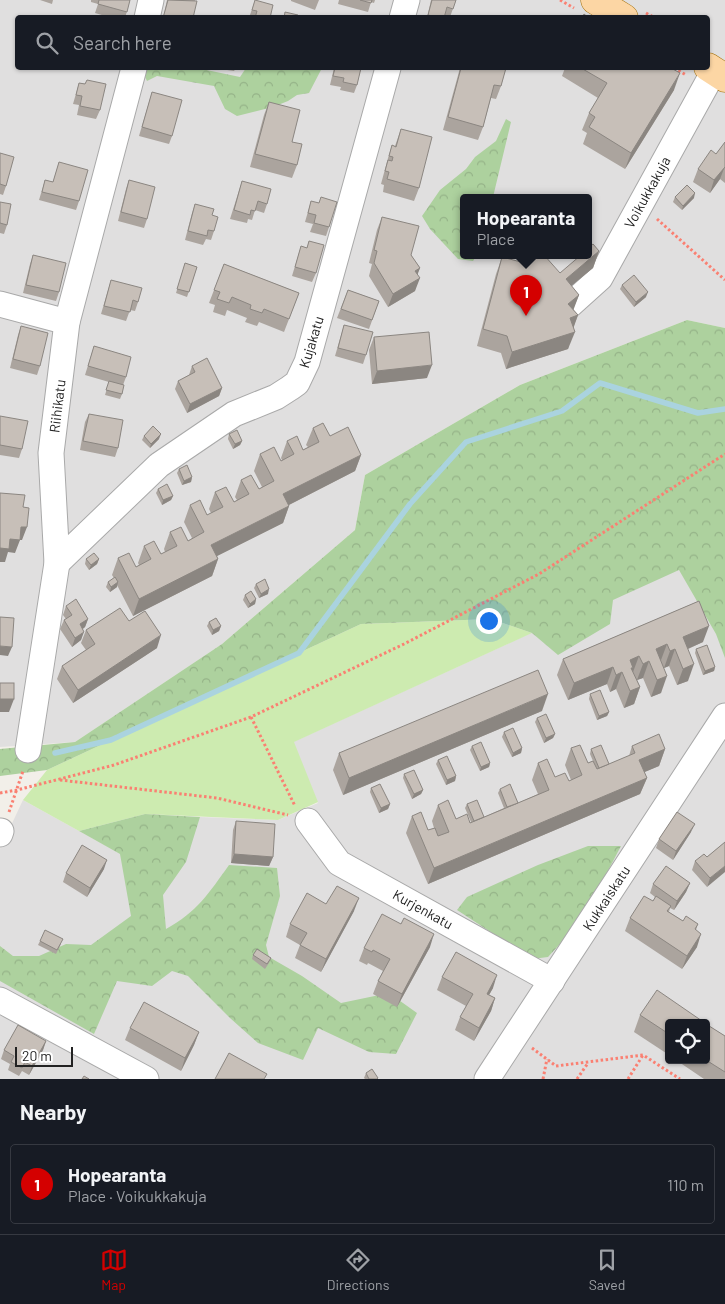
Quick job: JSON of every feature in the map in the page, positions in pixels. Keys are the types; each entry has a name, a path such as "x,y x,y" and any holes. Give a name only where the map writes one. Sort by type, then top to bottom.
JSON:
{"main road":[{"path":"595,0 619,15"}],"street":[{"path":"148,15 151,0"},
{"path":"403,15 407,0"},
{"name":"Riihikatu","path":"28,750 57,562 52,453 67,322 133,70"},
{"name":"Kujakatu","path":"57,562 159,465 234,414 276,397 297,382 307,362 387,70"},
{"name":"Voikukkakuja","path":"570,305 600,278 715,72"},
{"path":"0,304 67,322"},
{"name":"Kukkaiskatu","path":"487,1079 725,716"},
{"name":"Kurjenkatu","path":"308,821 339,863 552,981"},
{"path":"0,1000 146,1079"}],"path":[{"path":"640,204 725,280"},
{"path":"0,793 114,765 251,717 404,644 540,574 725,454"},
{"path":"251,717 293,805 308,821"},
{"path":"1,832 26,764 28,750"},
{"path":"57,780 218,798 308,821"},
{"path":"516,1036 556,1066 643,1055 680,1079"},
{"path":"628,1079 643,1055"},
{"path":"543,1079 547,1059"},
{"path":"577,1079 588,1063"}],"shaded area":[{"path":"0,0 725,0 725,328 687,320 520,385 365,475 355,530 222,644 75,742 0,747"},
{"path":"684,563 725,602 725,1079 0,1079 0,849 23,800 168,880 200,817 278,820 318,803 293,742"}],"green space":[{"path":"147,70 207,70 240,77 245,70 321,70 309,93 297,95 273,107 237,116 225,109 214,86 157,76 147,81 145,77"},
{"path":"506,119 511,122 494,194 460,194 460,259 474,259 473,261 458,259 430,229 422,216 440,190 466,169 475,157 496,141"},
{"path":"687,320 725,328 725,658 716,634 679,570 613,600 610,624 558,655 532,633 491,619 361,624 47,770 0,776 0,749 75,742 222,644 355,530 365,475 520,385"},
{"path":"491,619 532,633 294,742 318,802 278,820 145,814 79,831 23,800 47,770 361,624"},
{"path":"145,814 200,817 186,862 163,895 166,929 177,923 194,909 229,865 277,868 280,896 266,945 269,957 302,976 341,1003 389,993 417,1013 396,1054 369,1052 318,1028 303,1060 258,1043 188,976 172,971 152,986 117,981 94,1034 0,981 0,946 13,956 39,956 66,944 91,945 131,916 120,854 79,831"},
{"path":"588,846 621,846 582,920 548,957 532,959 457,910 467,897 538,865"}],"building":[{"path":"99,0 130,0 127,12 98,4"},
{"path":"168,0 197,1 194,15 164,15"},
{"path":"255,0 273,5 271,15 256,15 257,11 252,10"},
{"path":"360,0 372,0 371,3"},
{"path":"432,0 456,0 453,9 447,7 445,15 428,15"},
{"path":"285,12 298,15 284,15"},
{"path":"334,70 361,70 357,85 343,82 344,78 333,76"},
{"path":"460,70 505,70 501,86 494,85 483,127 448,117"},
{"path":"584,70 675,70 680,73 631,153 589,127 595,117 589,113 607,83"},
{"path":"87,80 106,84 100,110 80,106 82,96 76,95 79,83 85,84"},
{"path":"152,92 182,100 172,136 142,127"},
{"path":"269,102 300,110 292,142 302,144 297,165 255,154"},
{"path":"401,129 432,137 419,188 387,179 389,172 385,171 388,160 392,161 393,157 389,156 392,145 396,147"},
{"path":"725,142 725,167 714,180 698,169 711,150 716,154"},
{"path":"0,153 14,157 6,186 0,184"},
{"path":"59,162 88,170 79,201 42,192 45,180 53,182"},
{"path":"129,180 155,187 147,219 121,212"},
{"path":"242,181 271,189 267,204 258,201 255,211 251,210 250,215 234,210"},
{"path":"687,185 695,193 683,206 675,197"},
{"path":"321,197 337,202 329,227 314,223 316,215 308,213 311,201 319,203"},
{"path":"0,202 11,204 7,225 0,223"},
{"path":"195,204 214,209 212,215 218,217 214,231 208,230 207,236 188,231"},
{"path":"382,217 419,226 411,255 420,268 415,271 420,278 393,294 374,263 377,251 374,250"},
{"path":"309,241 324,245 316,273 295,267 301,246 307,248"},
{"path":"592,245 599,251 592,257"},
{"path":"33,255 66,263 59,292 26,285"},
{"path":"501,259 521,262 525,259 548,259 560,273 576,259 590,259 566,279 579,295 568,304 578,315 570,318 575,332 512,352 507,336 483,329"},
{"path":"185,263 197,267 189,292 177,289"},
{"path":"224,264 299,293 289,319 264,309 262,313 250,309 251,305 232,297 229,303 217,299 220,292 214,290"},
{"path":"634,275 648,292 636,302 622,285"},
{"path":"111,280 142,288 138,302 133,300 130,312 104,306"},
{"path":"348,290 379,301 372,320 341,309"},
{"path":"344,325 373,332 366,355 338,348"},
{"path":"21,326 48,333 40,366 13,359"},
{"path":"429,332 432,365 377,371 374,337"},
{"path":"94,346 131,357 126,377 88,366"},
{"path":"207,358 222,388 190,404 178,381 195,372 192,366"},
{"path":"109,381 124,385 122,394 106,390"},
{"path":"89,414 123,420 118,448 83,441"},
{"path":"0,416 28,421 22,449 0,445"},
{"path":"323,423 330,436 348,427 361,455 283,494 289,506 211,545 218,559 139,599 118,558 129,553 136,567 151,559 144,546 154,541 161,554 177,546 170,532 181,527 188,541 204,532 190,505 200,500 207,515 223,507 215,492 226,487 234,502 249,494 241,480 251,475 259,489 274,481 260,454 274,447 281,461 294,454 287,441 297,436 303,450 319,442 313,428"},
{"path":"153,426 161,434 151,444 144,436"},
{"path":"237,430 242,441 235,444 229,434"},
{"path":"187,465 192,477 184,481 179,469"},
{"path":"167,484 173,496 163,500 158,489"},
{"path":"0,493 25,495 23,507 29,508 27,527 21,527 20,540 10,539 9,549 0,548"},
{"path":"94,553 99,559 91,565 86,559"},
{"path":"115,577 118,582 111,587 108,582"},
{"path":"265,579 269,589 261,594 256,584"},
{"path":"251,591 256,599 250,604 245,595"},
{"path":"76,599 88,619 80,624 84,632 75,638 64,620 72,615 66,606"},
{"path":"699,601 709,626 683,637 694,664 683,669 675,649 670,651 667,644 656,649 667,676 657,680 649,661 643,664 639,656 630,660 633,668 631,668 640,687 630,691 622,672 616,675 613,667 574,683 563,659"},
{"path":"120,608 129,621 145,611 161,635 78,690 62,666 95,644 86,630"},
{"path":"0,617 14,618 12,647 0,646"},
{"path":"216,618 221,626 213,630 209,622"},
{"path":"707,645 715,667 705,671 696,649"},
{"path":"538,670 548,694 349,778 339,753"},
{"path":"0,683 14,683 14,699 0,699"},
{"path":"600,690 609,712 599,716 590,694"},
{"path":"546,714 555,734 546,738 537,718"},
{"path":"513,728 522,748 513,753 504,732"},
{"path":"659,734 665,749 639,760 647,778 434,868 412,816 421,812 428,830 435,828 438,836 449,832 438,805 448,800 456,819 467,814 470,823 549,790 538,763 547,759 555,777 565,773 569,781 582,775 571,748 580,745 588,763 593,761 597,769 635,753 632,746"},
{"path":"481,742 490,763 481,767 472,746"},
{"path":"601,745 609,764 599,768 591,749"},
{"path":"447,756 456,776 447,780 438,760"},
{"path":"414,770 423,790 414,794 404,774"},
{"path":"380,784 390,804 381,808 371,788"},
{"path":"510,784 518,803 507,807 500,789"},
{"path":"477,800 484,817 474,821 467,804"},
{"path":"677,812 695,824 676,851 659,839"},
{"path":"236,821 275,824 273,857 234,854"},
{"path":"725,842 725,866 710,878 695,861 704,854 707,857"},
{"path":"82,845 107,860 90,888 66,873"},
{"path":"666,866 690,883 677,901 653,884"},
{"path":"337,886 359,898 326,959 300,945 307,933 290,924 307,893 326,904"},
{"path":"644,896 653,901 656,896 671,906 667,911 683,921 686,916 698,924 695,929 701,934 687,956 630,918"},
{"path":"382,914 401,924 404,918 434,934 402,994 378,981 390,959 373,950 372,952 364,948"},
{"path":"45,930 63,939 57,950 40,941"},
{"path":"257,949 271,958 267,964 253,955"},
{"path":"456,952 497,975 487,994 495,998 479,1028 460,1017 473,994 442,977"},
{"path":"657,990 699,1019 665,1019 665,1031 640,1015"},
{"path":"144,1002 199,1032 185,1058 130,1028"},
{"path":"18,1025 46,1041 32,1066 25,1062 22,1068 11,1062 14,1056 4,1050"},
{"path":"710,1027 725,1036 725,1072 710,1063"},
{"path":"229,1053 267,1074 264,1079 215,1079"},
{"path":"372,1069 377,1079 369,1079 366,1073"}],"waterway":[{"path":"55,753 111,740 299,653 410,504 466,442 562,411 600,383 698,413 725,409"}],"place":[{"name":"Hopearanta","path":"526,316"}]}
